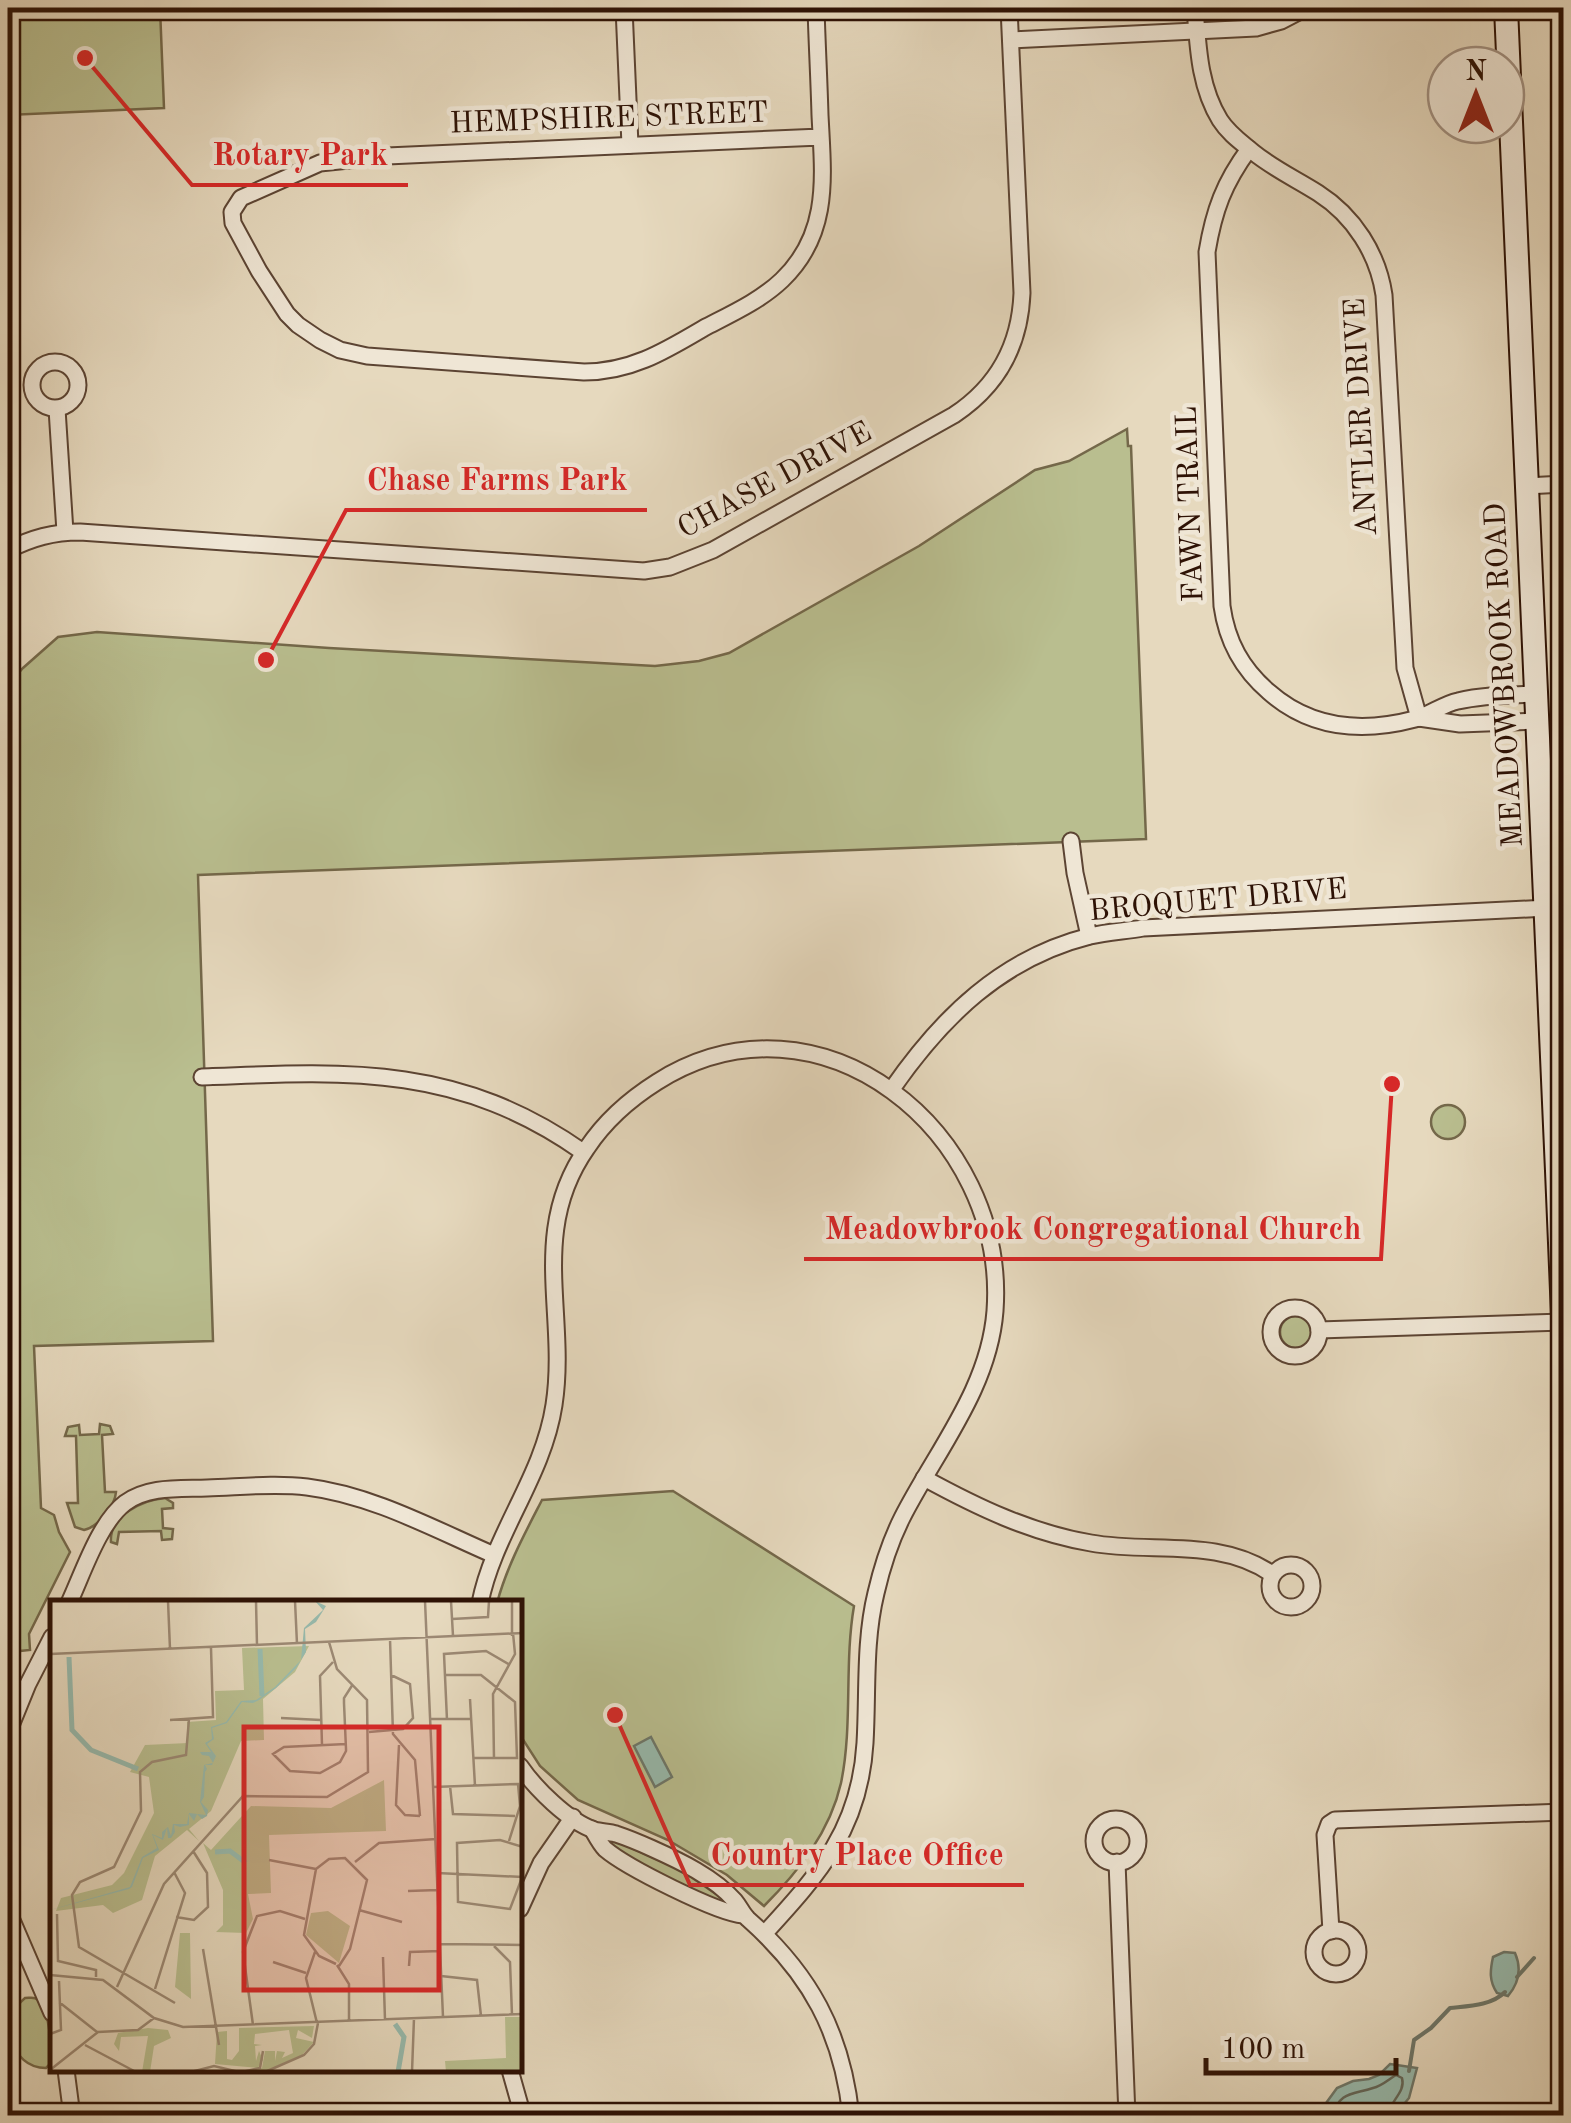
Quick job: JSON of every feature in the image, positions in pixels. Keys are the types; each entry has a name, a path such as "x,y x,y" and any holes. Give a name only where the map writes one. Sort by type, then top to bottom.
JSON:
{"street":[{"path":"624,8 630,145"},
{"path":"816,8 821,137"},
{"name":"CHASE DRIVE","path":"8,550 38,537 64,532 644,571 670,567 713,550 954,414 982,394 1002,368 1016,336 1022,293 1009,8"},
{"name":"ANTLER DRIVE","path":"1195,8 1207,94 1229,132 1274,169 1338,209 1362,236 1379,272 1385,314 1405,668 1419,718"},
{"path":"1010,40 1256,28 1306,8"},
{"name":"MEADOWBROOK ROAD","path":"1506,8 1560,1178 1564,1339"},
{"name":"HEMPSHIRE STREET","path":"821,137 824,179 813,234 792,270 772,289 649,359 609,371 368,356 332,346 298,325 276,300 232,218 240,198 320,163 387,156 630,145 821,137"},
{"name":"FAWN TRAIL","path":"1249,149 1218,200 1207,252 1222,606 1238,656 1254,679 1286,706 1340,726 1384,725 1419,718 1454,701 1535,694"},
{"path":"56,409 64,532"},
{"path":"1526,486 1564,484"},
{"name":"FAWN TRAIL","path":"1419,718 1460,724 1537,720"},
{"path":"1071,841 1074,873 1089,936"},
{"name":"BROQUET DRIVE","path":"892,1089 932,1035 979,992 1028,960 1089,936 1144,928 1547,908"},
{"path":"481,1600 494,1555 537,1466 552,1416 557,1369 554,1228 583,1152 614,1116 650,1086 685,1066 720,1054 766,1050 815,1056 851,1068 892,1089 920,1112 964,1171 984,1219 994,1269 995,1311 989,1348 967,1405 890,1546 874,1602 864,1760 849,1819 824,1866 766,1933"},
{"path":"202,1076 321,1073 420,1081 491,1102 527,1118 583,1152"},
{"path":"1319,1330 1563,1322"},
{"path":"924,1478 990,1513 1064,1537 1125,1547 1231,1554 1272,1574"},
{"path":"69,1600 106,1526 128,1501 152,1491 286,1486 337,1493 380,1506 494,1555"},
{"path":"8,1734 50,1641"},
{"path":"522,1768 544,1795 573,1818 685,1865 737,1902 744,1915 786,1957 824,2013 844,2073 851,2116"},
{"path":"1331,1931 1325,1836 1328,1824 1335,1820 1564,1812"},
{"path":"522,1905 541,1863 573,1818"},
{"path":"592,1829 603,1848 640,1870 721,1910 744,1915"},
{"path":"1117,1862 1127,2116"},
{"path":"8,1911 50,2007"},
{"path":"66,2073 72,2116"},
{"path":"511,2073 523,2116"}],"green space":[{"path":"8,8 160,8 164,108 8,115"},
{"path":"1127,429 1131,446 1146,839 198,875 213,1341 34,1346 41,1508 54,1515 70,1552 29,1634 30,1650 20,1651 14,1663 8,1663 8,685 23,668 58,637 97,632 655,666 699,661 729,653 919,546 1035,470 1069,461"},
{"path":"1448,1105 1460,1110 1465,1122 1460,1134 1448,1139 1436,1134 1431,1122 1436,1110"},
{"path":"1296,1316 1307,1321 1312,1332 1307,1343 1296,1348 1285,1343 1280,1332 1285,1321"},
{"path":"100,1424 110,1426 113,1434 102,1435 105,1492 116,1492 105,1515 84,1530 75,1527 67,1503 78,1503 76,1436 65,1436 68,1427 79,1425 80,1435 99,1434"},
{"path":"673,1491 854,1606 845,1761 836,1801 811,1850 764,1906 727,1875 668,1840 578,1800 540,1766 522,1738 522,1600 498,1600 511,1563 542,1500"},
{"path":"165,1498 173,1503 173,1508 162,1509 163,1528 173,1529 172,1539 162,1540 161,1531 119,1532 117,1544 111,1542 121,1517 147,1502"},
{"path":"614,1840 681,1870 729,1903 723,1905 639,1864 610,1844"},
{"path":"25,1998 34,1998 44,2008 50,2035 50,2064 46,2068 33,2066 17,2051 11,2029 17,2007"}],"water":[{"path":"651,1737 672,1777 655,1787 634,1746"},
{"path":"1515,1953 1518,1965 1516,1981 1508,1996 1497,1993 1491,1976 1493,1957"},
{"path":"1390,2064 1417,2068 1409,2098 1395,2115 1323,2115 1321,2110 1337,2088 1379,2075"}],"waterway":[{"path":"8,1097 19,1103"},
{"path":"1517,1977 1534,1958"},
{"path":"1409,2071 1414,2040 1450,2008 1486,2003 1505,1992"}],"place":[{"name":"Rotary Park","path":"85,58"},
{"name":"Chase Farms Park","path":"266,660"},
{"name":"Meadowbrook Congregational Church","path":"1392,1084"},
{"name":"Country Place Office","path":"615,1715"}]}
